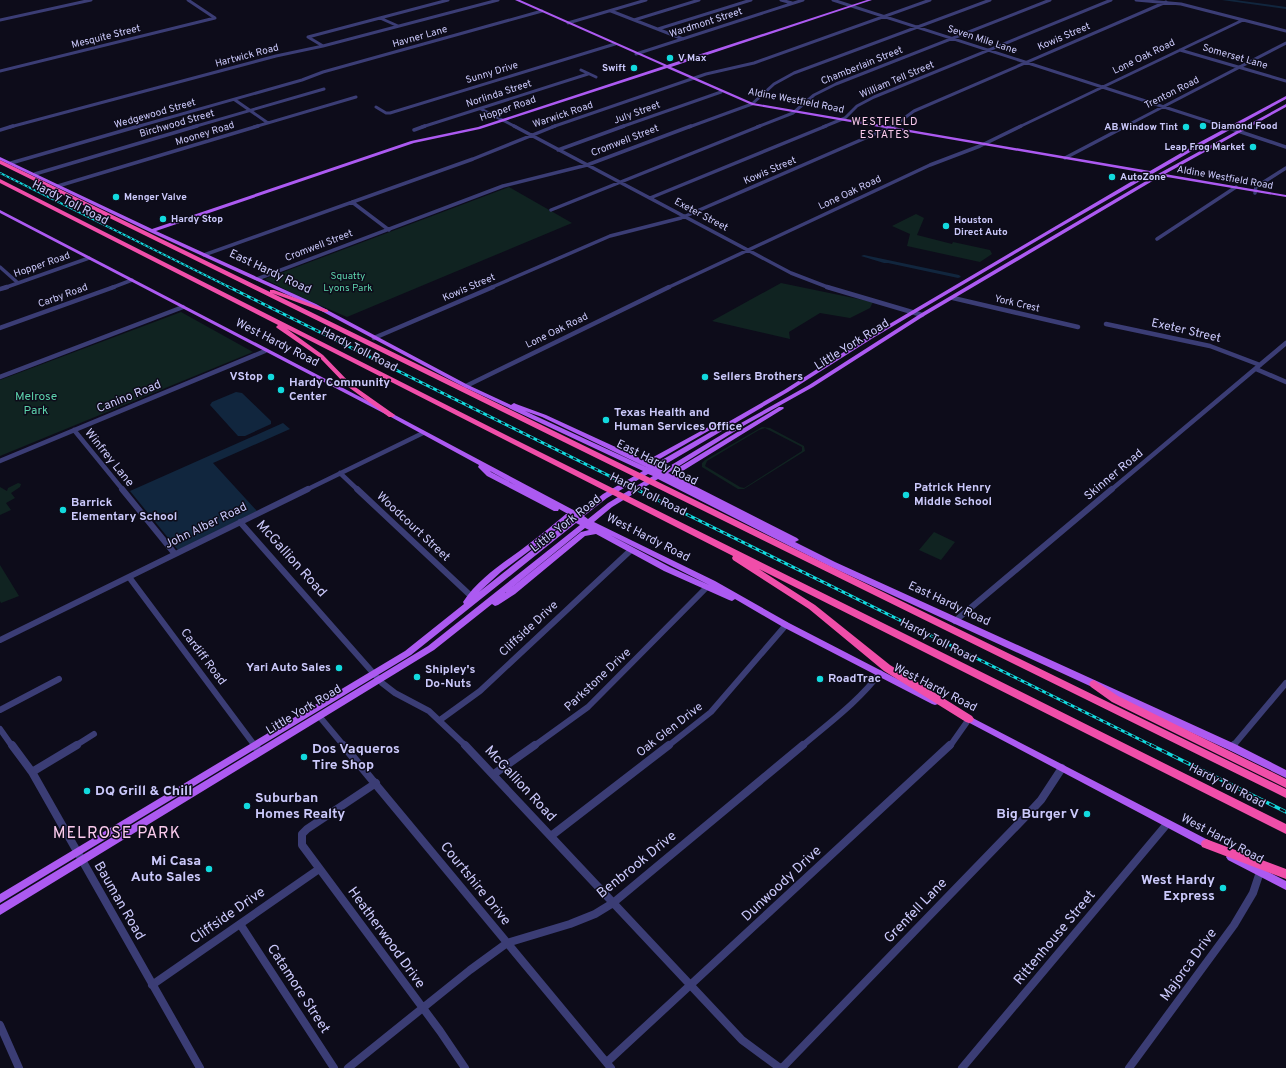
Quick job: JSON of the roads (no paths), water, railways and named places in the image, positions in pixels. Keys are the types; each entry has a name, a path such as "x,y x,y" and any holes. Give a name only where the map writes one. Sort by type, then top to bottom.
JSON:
{"highway":[{"name":"Hardy Toll Road","path":"0,162 1286,794"},
{"name":"Hardy Toll Road","path":"0,181 1286,829"},
{"path":"188,255 209,262 282,295 326,311"},
{"path":"266,316 285,332 317,353 350,385 391,415"},
{"path":"683,525 799,598 887,668 969,719"},
{"path":"1094,684 1115,700 1286,784"},
{"path":"1206,844 1286,874"}],"main road":[{"name":"Aldine Westfield Road","path":"517,0 721,92 752,104 1286,197"},
{"name":"Hopper Road","path":"152,231 419,141 472,130 666,66 697,58 870,0"},
{"name":"Little York Road","path":"257,748 319,716 377,676 460,611 554,532 646,468 672,456 795,386 871,337 1040,236 1228,128 1286,97"},
{"name":"Little York Road","path":"0,899 79,856 377,676 431,648 473,616 588,521 610,505 658,476 683,464 784,406 794,396 922,315 1160,175 1286,105"},
{"name":"East Hardy Road","path":"0,158 152,231 326,311 466,386 594,447 646,468 658,476 832,564 1232,747 1286,774"},
{"path":"1125,168 1138,175 1139,177 1137,181"},
{"path":"1173,168 1173,173 1184,178"},
{"name":"Aldine Westfield Road","path":"1160,175 1235,188"},
{"name":"West Hardy Road","path":"0,211 265,351 391,415 578,516 712,583 786,625 969,719 1286,886"},
{"path":"1040,236 1050,240"},
{"path":"871,337 881,342"},
{"path":"466,386 538,414 646,468 675,479 781,531 832,564"},
{"path":"795,386 803,391"},
{"path":"646,468 661,456 727,419 786,391"},
{"path":"661,456 660,459 666,465 674,468 683,464"},
{"path":"468,457 489,474 596,532 706,588 755,607"},
{"path":"675,479 683,464"},
{"path":"554,532 568,516"},
{"path":"460,611 471,596 500,567 563,525 572,526 580,532 578,538"},
{"path":"473,616 512,592 585,533 596,532"},
{"name":"Little York Road","path":"0,910 79,856"}],"street":[{"path":"0,20 90,0"},
{"name":"Mesquite Street","path":"0,70 216,18 188,0"},
{"path":"323,46 308,37 448,0"},
{"name":"Hartwick Road","path":"0,130 276,56 323,46 498,0"},
{"path":"568,23 646,0"},
{"path":"634,20 699,0"},
{"path":"658,29 751,0"},
{"path":"781,0 792,4"},
{"name":"Wardmont Street","path":"636,54 804,0"},
{"name":"Seven Mile Lane","path":"833,0 1286,147"},
{"name":"Warwick Road","path":"204,255 473,159 530,135 693,79 754,63 930,0"},
{"name":"Cromwell Street","path":"257,279 503,186 524,179 560,173 587,165 752,104 774,84 794,73 990,0"},
{"name":"Chamberlain Street","path":"551,210 796,112 814,95 836,84 1050,0"},
{"name":"William Tell Street","path":"650,198 843,120 857,106 874,97 1111,0"},
{"path":"1136,0 1166,2 1193,7 1286,31"},
{"name":"Kowis Street","path":"374,338 610,236 685,217 892,128 914,111 1166,2"},
{"path":"610,10 683,39"},
{"name":"Havner Lane","path":"302,80 323,72 542,11"},
{"path":"380,18 398,26"},
{"name":"Lone Oak Road","path":"466,386 747,250 926,167 984,144 1243,20"},
{"name":"Trenton Road","path":"1065,158 1286,43"},
{"name":"Sunny Drive","path":"376,107 386,113 390,113 615,44"},
{"name":"Somerset Lane","path":"1180,50 1286,81"},
{"path":"581,70 596,77"},
{"name":"Norlinda Street","path":"414,130 588,74"},
{"name":"Wedgewood Street","path":"11,163 302,80"},
{"name":"Birchwood Street","path":"34,174 324,89"},
{"name":"July Street","path":"558,150 721,92"},
{"name":"Mooney Road","path":"58,186 356,97"},
{"path":"235,100 268,123"},
{"name":"Exeter Street","path":"481,108 791,273 811,281 922,315"},
{"path":"1255,191 1256,188 1286,168"},
{"path":"1157,239 1235,188"},
{"path":"352,202 389,230"},
{"name":"Hopper Road","path":"0,289 90,258"},
{"path":"0,267 18,283"},
{"name":"Carby Road","path":"0,328 132,280"},
{"name":"York Crest","path":"953,298 1078,327"},
{"path":"0,377 183,307"},
{"name":"Exeter Street","path":"1106,324 1210,346 1258,367 1286,382"},
{"name":"Skinner Road","path":"955,621 1286,343"},
{"name":"Canino Road","path":"0,461 265,351"},
{"name":"Winfrey Lane","path":"74,430 175,554"},
{"name":"John Alber Road","path":"0,640 422,433"},
{"name":"Woodcourt Street","path":"340,473 471,596"},
{"name":"McGallion Road","path":"240,522 377,676 395,693 429,711 440,720 494,774 742,1040 781,1068"},
{"name":"Cliffside Drive","path":"440,720 495,677 631,550"},
{"name":"Cardiff Road","path":"129,577 257,748"},
{"name":"Parkstone Drive","path":"494,774 588,707 706,588"},
{"name":"Oak Glen Drive","path":"551,836 711,712 786,625"},
{"name":"Benbrook Drive","path":"348,1068 470,970 508,943 570,924 595,914 614,903 838,716 871,685 880,673"},
{"path":"0,710 59,678"},
{"path":"1232,747 1286,682"},
{"name":"Courtshire Drive","path":"319,716 609,1065"},
{"name":"Dunwoody Drive","path":"609,1065 691,986 948,748 969,719"},
{"name":"Bauman Road","path":"0,729 32,772 200,1068"},
{"path":"32,772 94,734"},
{"name":"Grenfell Lane","path":"781,1068 1028,814 1041,800 1062,768"},
{"name":"Heatherwood Drive","path":"376,783 314,824 302,834 302,845 465,1068"},
{"name":"Rittenhouse Street","path":"962,1068 1167,824"},
{"name":"Cliffside Drive","path":"152,985 319,869"},
{"name":"Majorca Drive","path":"1129,1068 1234,925 1254,893 1260,872"},
{"name":"Catamore Street","path":"240,924 334,1068"},
{"path":"0,1025 19,1068"}],"water":[{"path":"864,255 959,275 961,277 958,278 884,263 861,256"},
{"path":"236,392 242,393 271,421 271,424 245,436 238,436 210,405 212,402"},
{"path":"283,423 290,429 213,463 257,511 178,550 130,491"}],"waterway":[{"path":"1224,0 1286,8"}],"railway":[{"path":"0,173 231,288"},
{"path":"229,287 1153,746"},
{"path":"1151,745 1286,812"}],"place":[{"name":"V Max","path":"670,58"},
{"name":"Swift","path":"634,68"},
{"name":"Diamond Food","path":"1203,126"},
{"name":"AB Window Tint","path":"1186,127"},
{"name":"Leap Frog Market","path":"1253,147"},
{"name":"AutoZone","path":"1112,177"},
{"name":"Menger Valve","path":"116,197"},
{"name":"Hardy Stop","path":"163,219"},
{"name":"Houston Direct Auto","path":"946,226"},
{"name":"VStop","path":"271,377"},
{"name":"Sellers Brothers","path":"705,377"},
{"name":"Hardy Community Center","path":"281,390"},
{"name":"Texas Health and Human Services Office","path":"606,420"},
{"name":"Patrick Henry Middle School","path":"906,495"},
{"name":"Barrick Elementary School","path":"63,510"},
{"name":"Yari Auto Sales","path":"339,668"},
{"name":"Shipley's Do-Nuts","path":"417,677"},
{"name":"RoadTrac","path":"820,679"},
{"name":"Dos Vaqueros Tire Shop","path":"304,757"},
{"name":"DQ Grill & Chill","path":"87,791"},
{"name":"Suburban Homes Realty","path":"247,806"},
{"name":"Big Burger V","path":"1087,814"},
{"name":"Mi Casa Auto Sales","path":"209,869"},
{"name":"West Hardy Express","path":"1223,888"}],"district":[{"name":"WESTFIELD ESTATES","path":"885,128"},
{"name":"MELROSE PARK","path":"117,834"}],"park label":[{"name":"Squatty Lyons Park","path":"348,282"},
{"name":"Melrose Park","path":"36,404"}]}
